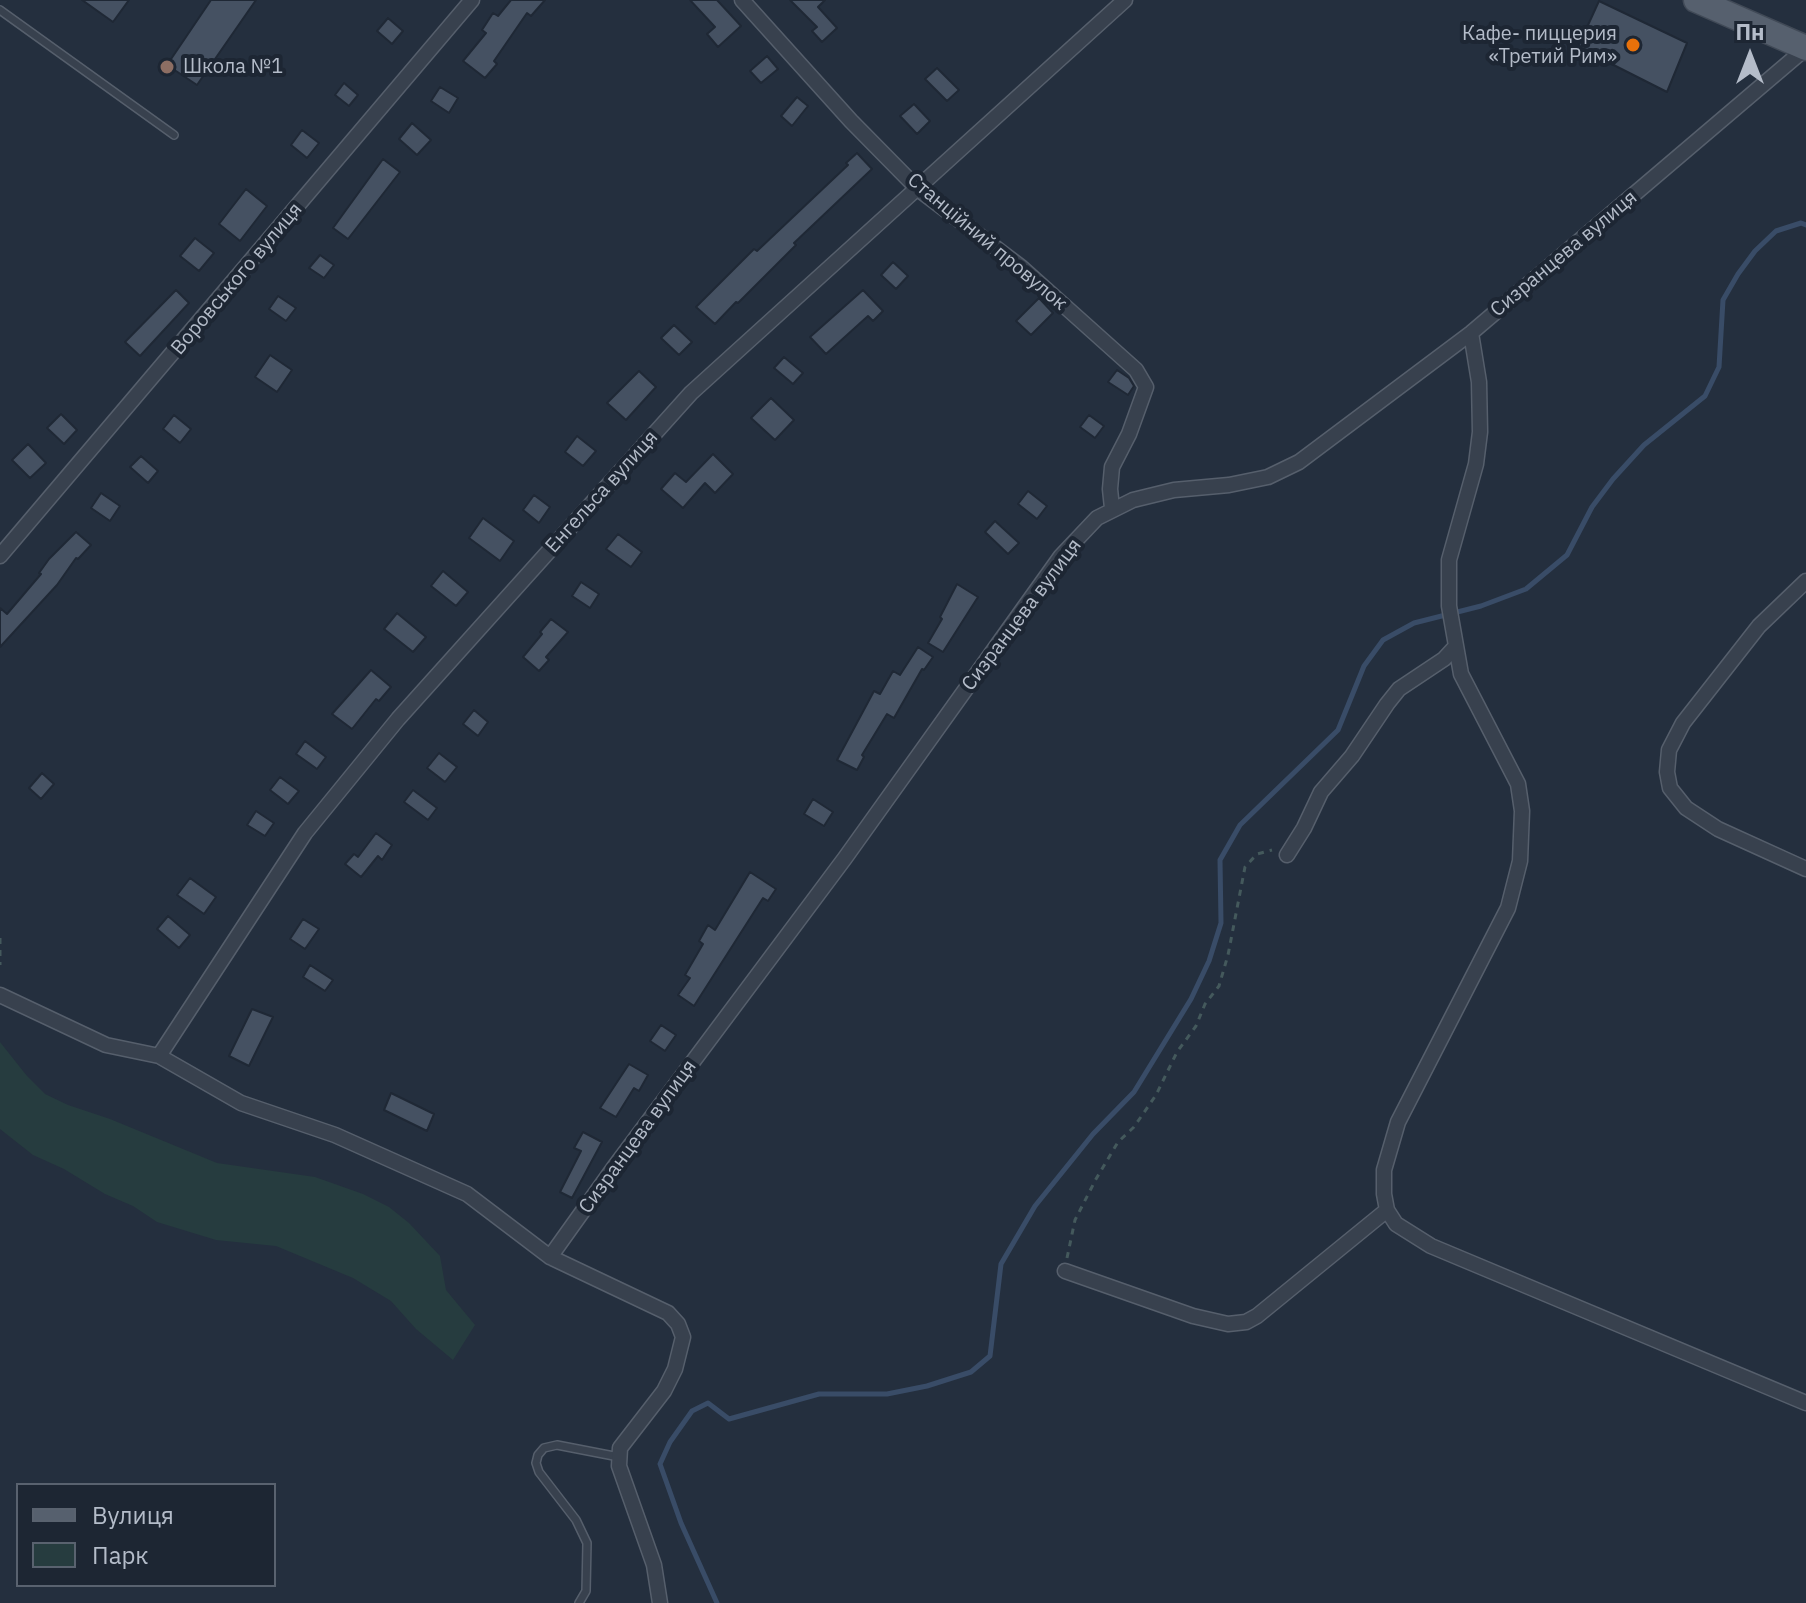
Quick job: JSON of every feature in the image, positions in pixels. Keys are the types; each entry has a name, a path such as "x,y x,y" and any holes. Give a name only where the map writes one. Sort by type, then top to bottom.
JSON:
{"main road":[{"path":"1696,0 1806,48"}],"street":[{"name":"Воровського вулиця","path":"0,556 472,0"},
{"name":"Станційний провулок","path":"742,0 851,121 918,189 1021,267 1136,370 1146,387 1129,434 1112,467 1112,508"},
{"name":"Енгельса вулиця","path":"159,1056 305,833 398,719 691,393 1125,0"},
{"name":"Сизранцева вулиця","path":"550,1257 845,858 1061,556 1097,518 1112,508 1153,495 1268,477 1299,462 1471,333 1806,48"},
{"path":"1471,333 1479,382 1480,432 1476,464 1449,560 1449,606 1461,674 1518,784 1522,811 1520,861 1508,908 1398,1122 1384,1170 1387,1210 1396,1224 1431,1246 1806,1403"},
{"path":"1806,581 1759,626 1683,723 1669,750 1667,772 1670,788 1686,808 1718,829 1806,869"},
{"path":"1287,855 1321,792 1352,756 1399,689 1444,659 1456,646"},
{"path":"0,995 106,1045 159,1056 241,1103 335,1135 467,1194 550,1257 668,1313 678,1324 683,1337 675,1369 620,1448 619,1457 619,1466 654,1565 660,1603"},
{"path":"1065,1271 1193,1316 1228,1324 1246,1322 1387,1210"}],"lane":[{"path":"0,10 174,135"},
{"path":"579,1603 586,1591 587,1543 576,1520 539,1472 536,1463 538,1455 544,1448 557,1445 619,1457"}],"path":[{"path":"1065,1271 1071,1233 1084,1202 1118,1142 1142,1118 1177,1052 1196,1026 1205,1004 1219,986 1245,867 1251,859 1266,850 1287,855"},
{"path":"0,938 0,965"}],"green space":[{"path":"0,1042 45,1094 68,1105 217,1163 315,1177 389,1207 440,1256 446,1290 475,1325 453,1360 416,1329 391,1301 353,1278 276,1246 216,1240 157,1222 133,1206 33,1155 0,1129"}],"building":[{"path":"82,0 129,0 113,22"},
{"path":"211,0 256,0 197,85 167,65"},
{"path":"511,0 545,0 531,16 527,13 494,61 497,64 485,78 463,61 486,33 482,30 493,13 498,16"},
{"path":"690,0 717,0 741,26 718,47 707,34 715,27"},
{"path":"790,0 825,0 818,7 837,28 822,42 812,31 817,27"},
{"name":"Кафе- пиццерия «Третий Рим»","path":"1599,1 1687,43 1667,92 1578,47"},
{"path":"388,18 403,31 392,44 377,31"},
{"path":"767,56 778,69 761,83 750,71"},
{"path":"937,68 959,90 947,101 925,79"},
{"path":"344,83 358,95 349,106 335,95"},
{"path":"440,87 458,98 449,113 431,101"},
{"path":"797,97 808,106 792,126 781,116"},
{"path":"914,104 930,121 917,134 900,116"},
{"path":"412,123 431,140 417,155 399,139"},
{"path":"302,130 319,143 307,158 291,145"},
{"path":"857,153 872,169 794,243 796,245 738,303 715,324 696,307 754,249 757,251 848,165 846,163"},
{"path":"383,159 400,172 348,239 333,228"},
{"path":"246,189 267,206 240,241 219,224"},
{"path":"195,238 214,253 199,271 180,256"},
{"path":"320,255 334,265 324,278 309,268"},
{"path":"893,262 908,276 896,289 881,275"},
{"path":"176,290 189,303 140,356 125,342"},
{"path":"863,290 883,311 873,321 868,316 826,354 810,337"},
{"path":"278,296 296,308 286,321 269,309"},
{"path":"1039,298 1053,313 1031,335 1016,321"},
{"path":"674,325 692,342 679,355 661,338"},
{"path":"270,355 292,370 277,392 255,377"},
{"path":"784,357 803,373 793,384 774,368"},
{"path":"1117,370 1134,386 1128,395 1108,382"},
{"path":"639,371 656,387 626,420 607,403"},
{"path":"771,398 794,420 775,440 751,418"},
{"path":"61,414 77,430 64,444 47,428"},
{"path":"174,415 191,429 180,443 163,429"},
{"path":"1089,415 1104,426 1095,438 1080,427"},
{"path":"577,436 596,451 583,466 565,452"},
{"path":"28,444 46,463 30,478 12,460"},
{"path":"713,454 733,474 715,493 705,483 683,508 661,489 675,473 686,482"},
{"path":"141,456 158,471 148,483 130,467"},
{"path":"1028,491 1047,506 1037,519 1018,504"},
{"path":"101,493 120,506 110,521 91,508"},
{"path":"534,495 550,507 539,523 523,510"},
{"path":"483,518 514,541 500,561 469,538"},
{"path":"995,521 1019,543 1008,554 985,532"},
{"path":"76,532 91,545 76,558 57,585 0,647 0,608 7,614 41,574 49,559"},
{"path":"618,534 642,552 631,567 606,549"},
{"path":"443,571 468,592 456,606 431,586"},
{"path":"581,582 599,594 590,608 572,596"},
{"path":"957,584 978,597 943,652 928,643"},
{"path":"397,613 426,637 413,652 384,629"},
{"path":"551,619 568,632 546,657 549,660 539,671 523,657"},
{"path":"918,647 933,657 922,669 894,718 887,714 862,755 864,757 857,770 837,760 874,691 880,694 893,671 900,675"},
{"path":"371,670 391,687 379,701 376,699 352,729 332,714"},
{"path":"474,710 488,722 478,736 463,724"},
{"path":"305,741 326,757 317,769 296,754"},
{"path":"439,753 457,767 445,782 427,768"},
{"path":"42,773 54,784 41,799 29,788"},
{"path":"280,777 299,791 288,804 270,790"},
{"path":"413,790 437,808 428,820 404,802"},
{"path":"813,799 833,812 824,826 804,814"},
{"path":"256,811 274,823 265,836 247,825"},
{"path":"376,833 392,845 382,860 378,856 361,877 345,864 354,854 358,857"},
{"path":"750,872 776,889 768,901 763,898 694,1006 678,995 690,978 685,975 703,944 699,941 708,925 715,930"},
{"path":"190,878 216,897 204,914 177,895"},
{"path":"168,916 190,935 179,948 157,929"},
{"path":"303,919 319,929 305,949 290,939"},
{"path":"310,965 333,980 325,991 303,977"},
{"path":"252,1009 273,1017 249,1066 229,1056"},
{"path":"661,1025 676,1035 665,1051 650,1041"},
{"path":"629,1064 648,1075 639,1091 634,1088 616,1117 600,1108"},
{"path":"391,1093 434,1114 427,1131 384,1110"},
{"path":"583,1132 602,1142 572,1198 560,1192 581,1151 574,1148"}],"waterway":[{"path":"717,1603 681,1523 660,1464 670,1442 692,1411 708,1403 729,1419 819,1394 887,1394 971,1372 990,1356 1001,1264 1035,1206 1093,1134 1134,1092 1191,999 1209,961 1221,923 1220,860 1240,825 1338,730 1364,666 1383,640 1414,623 1481,606 1526,589 1567,555 1592,507 1613,479 1644,445 1705,396 1719,367 1723,300 1738,274 1755,251 1776,231 1801,223 1806,225"}],"place":[{"name":"Кафе- пиццерия «Третий Рим»","path":"1633,45"},
{"name":"Школа №1","path":"167,67"}]}
